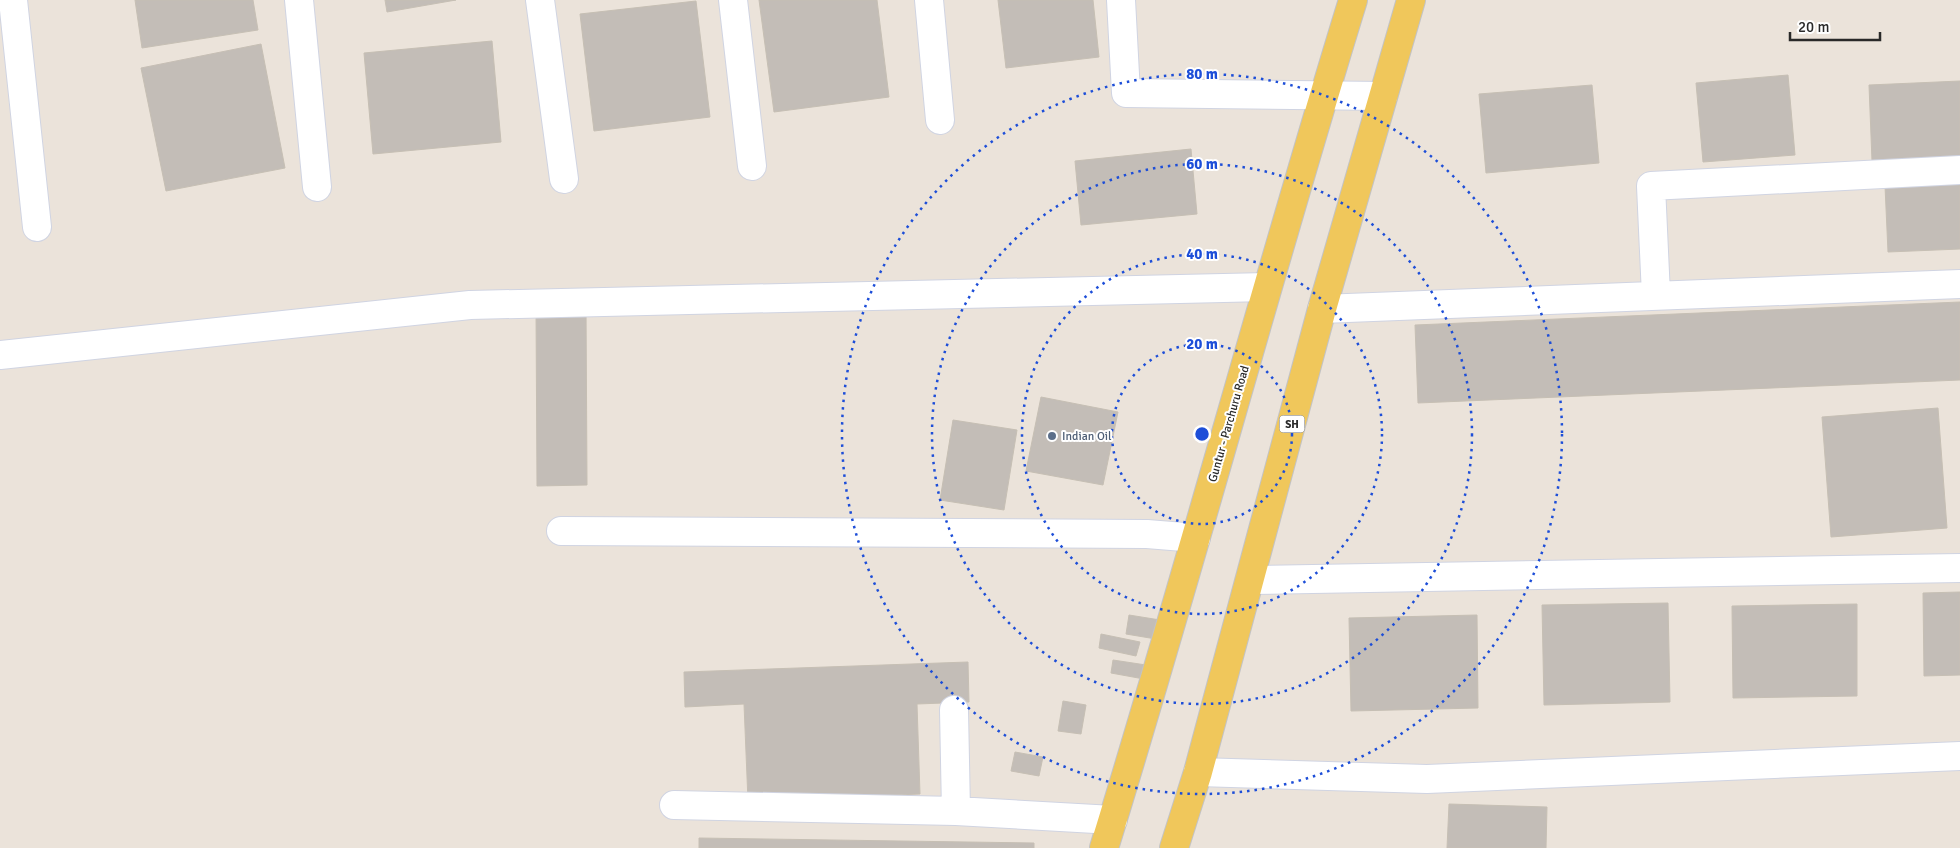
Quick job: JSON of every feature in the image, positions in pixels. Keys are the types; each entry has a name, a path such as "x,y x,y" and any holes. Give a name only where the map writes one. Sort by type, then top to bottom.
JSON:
{"main road":[{"name":"Guntur - Parchuru Road","path":"1104,848 1196,538 1267,287 1353,0"},
{"name":"SH","path":"1174,848 1198,772 1322,309 1411,0"}],"street":[{"path":"13,0 37,226"},
{"path":"299,0 317,187"},
{"path":"540,0 564,179"},
{"path":"733,0 752,166"},
{"path":"929,0 940,120"},
{"path":"1121,0 1126,93 1383,96"},
{"path":"1656,295 1651,186 1960,170"},
{"path":"1322,309 1960,284"},
{"path":"0,354 470,305 1267,287"},
{"path":"561,531 1137,534 1196,538"},
{"path":"1250,580 1960,568"},
{"path":"954,710 956,811"},
{"path":"1198,772 1427,779 1960,756"},
{"path":"674,805 956,811 1113,820"}],"building":[{"path":"135,0 253,0 258,30 142,48"},
{"path":"385,0 456,0 387,12"},
{"path":"759,0 877,0 889,97 774,112"},
{"path":"998,0 1093,0 1099,57 1006,68"},
{"path":"696,1 710,117 594,131 580,14"},
{"path":"492,41 501,142 373,154 364,53"},
{"path":"261,44 285,168 166,191 141,68"},
{"path":"1788,75 1795,155 1703,162 1696,83"},
{"path":"1960,81 1960,157 1872,161 1869,85"},
{"path":"1592,85 1599,163 1486,173 1479,94"},
{"path":"1191,149 1197,214 1081,225 1075,161"},
{"path":"1960,183 1960,249 1888,252 1885,186"},
{"path":"1960,302 1960,380 1418,403 1415,325"},
{"path":"586,307 587,485 537,486 536,308"},
{"path":"1041,397 1118,412 1103,485 1026,471"},
{"path":"1938,408 1947,528 1831,537 1822,417"},
{"path":"953,420 1017,430 1004,510 940,500"},
{"path":"1960,592 1960,675 1924,676 1923,593"},
{"path":"1668,603 1670,702 1544,705 1542,605"},
{"path":"1857,604 1857,696 1733,698 1732,606"},
{"path":"1129,615 1160,620 1156,639 1126,634"},
{"path":"1477,615 1478,708 1351,711 1349,618"},
{"path":"1101,634 1140,642 1136,656 1099,648"},
{"path":"1113,660 1146,665 1144,679 1111,673"},
{"path":"968,662 969,702 917,704 920,794 748,801 744,704 685,707 684,672"},
{"path":"1063,701 1086,705 1081,734 1058,731"},
{"path":"1015,752 1043,757 1039,776 1011,771"},
{"path":"1449,804 1547,807 1546,848 1447,848"},
{"path":"699,838 1034,843 1034,848 699,848"}],"place":[{"name":"Indian Oil","path":"1052,436"}]}
